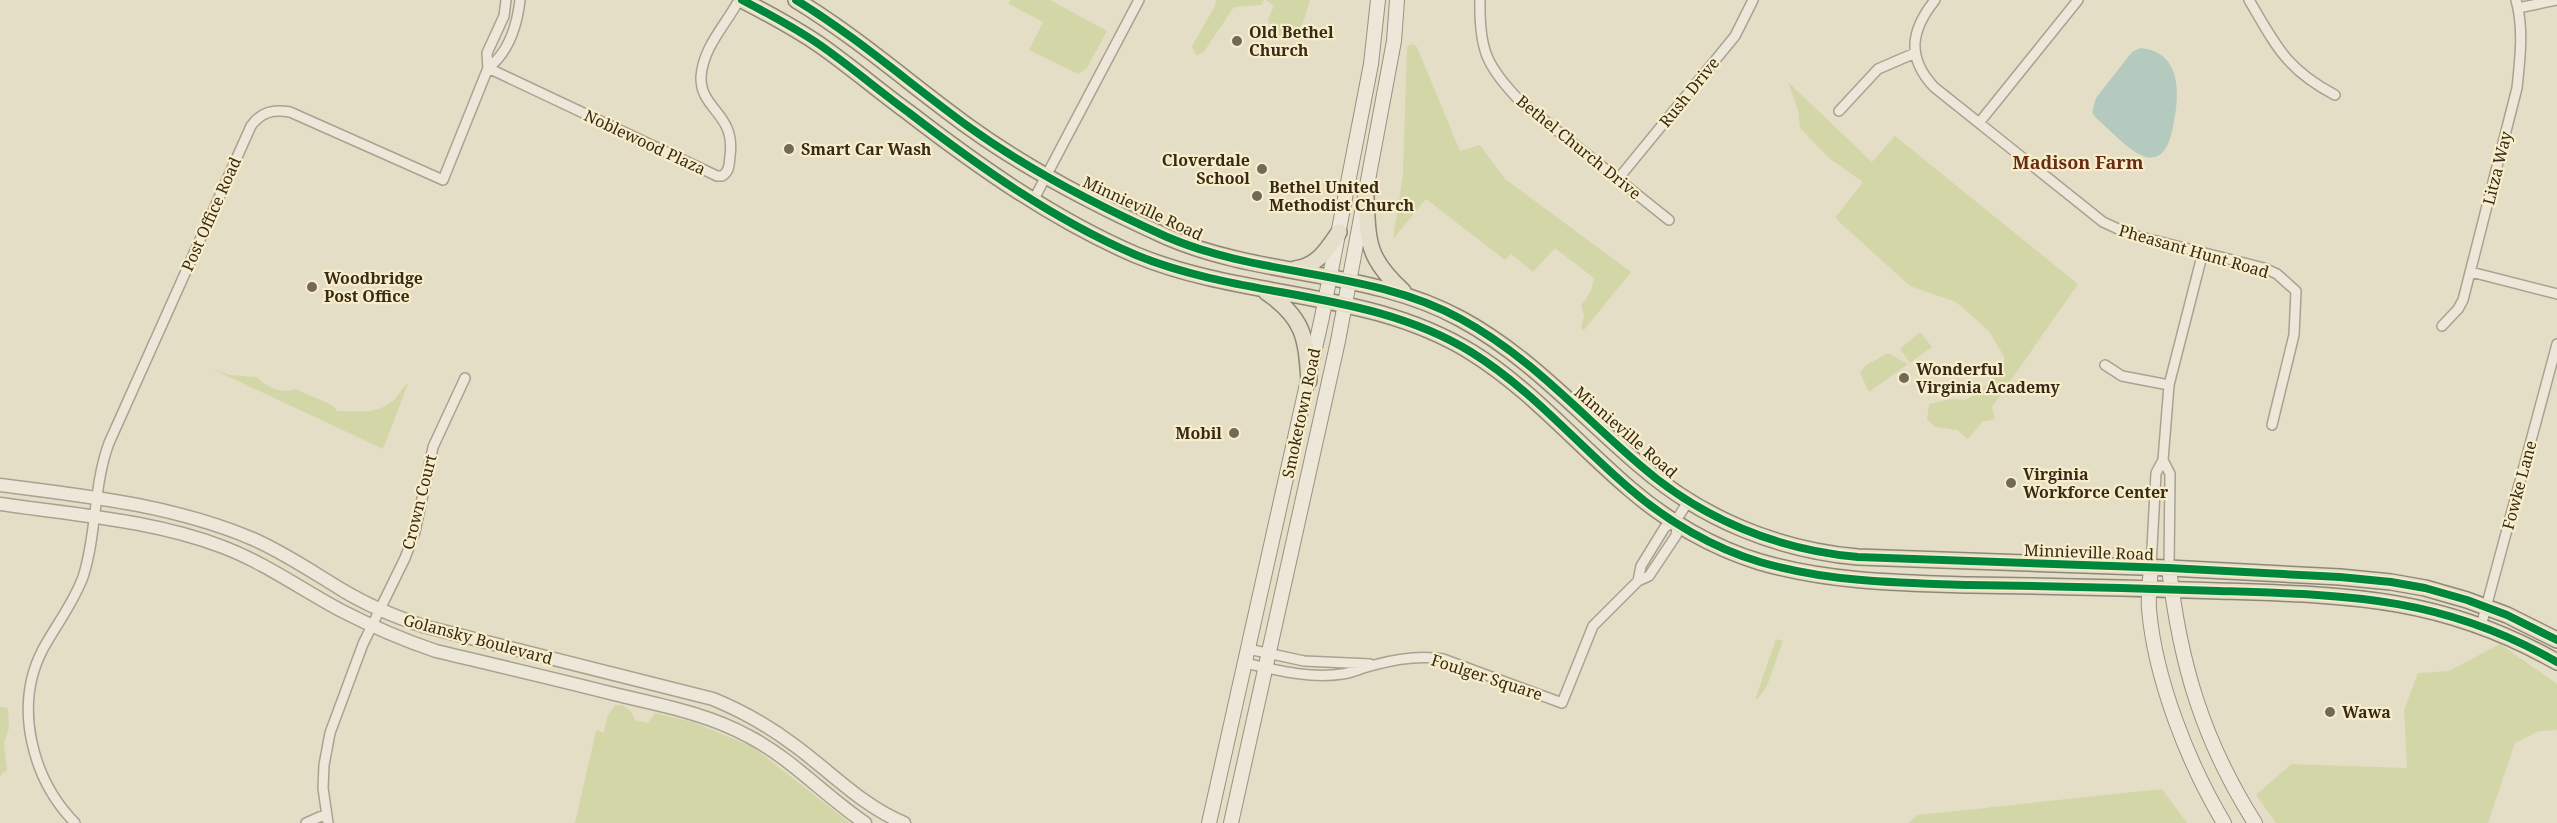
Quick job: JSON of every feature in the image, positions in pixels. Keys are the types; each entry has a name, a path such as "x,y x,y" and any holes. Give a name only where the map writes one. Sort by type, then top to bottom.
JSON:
{"main road":[{"name":"Minnieville Road","path":"741,0 789,24 819,44 955,147 1034,199 1093,234 1136,255 1191,273 1345,303 1414,323 1470,352 1497,369 1629,488 1675,522 1709,541 1755,560 1825,577 1888,583 2150,588 2363,598 2425,608 2481,626 2522,643 2557,662"},
{"name":"Minnieville Road","path":"796,0 836,26 969,127 1046,176 1112,211 1210,253 1408,295 1463,320 1515,353 1542,375 1641,467 1714,517 1767,539 1836,555 2151,567 2340,577 2391,582 2425,588 2486,607 2532,626 2557,640"},
{"name":"Smoketown Road","path":"1209,823 1326,299 1372,57 1378,0"},
{"name":"Smoketown Road","path":"1231,823 1345,303 1394,41 1397,0"},
{"path":"1366,196 1368,233 1372,253 1386,275 1408,295"},
{"path":"1293,269 1305,267 1319,259 1339,232"},
{"path":"1261,288 1281,302 1298,321 1306,341 1309,381"},
{"path":"2151,567 2149,610 2166,689 2194,767 2224,823"},
{"path":"2169,568 2183,654 2199,711 2218,760 2255,823"}],"street":[{"path":"488,68 487,53 504,16 506,0"},
{"path":"488,68 501,58 510,38 520,0"},
{"name":"Noblewood Plaza","path":"488,68 663,152 717,176 722,176 729,168 732,136 724,120 709,101 701,80 705,56 741,0"},
{"path":"1034,199 1139,0"},
{"name":"Bethel Church Drive","path":"1480,0 1480,23 1486,56 1506,87 1520,101 1669,220"},
{"name":"Rush Drive","path":"1618,179 1735,36 1753,0"},
{"path":"1839,111 1878,69 1889,62 1916,53 1914,42 1917,29 1935,0"},
{"path":"1979,123 2078,0"},
{"path":"2249,0 2290,65 2313,84 2335,95"},
{"path":"2517,4 2557,0"},
{"name":"Litza Way","path":"2442,326 2463,300 2517,88 2521,56 2517,4"},
{"name":"Pheasant Hunt Road","path":"1916,53 1926,78 2103,222 2129,234 2264,268 2277,274 2296,291 2294,335 2272,425"},
{"name":"Post Office Road","path":"75,823 50,790 39,766 30,731 28,702 30,683 38,660 66,613 82,577 98,476 109,443 250,126 256,119 271,111 290,112 443,180 488,68"},
{"path":"2151,567 2156,473 2163,460 2169,385 2203,252"},
{"path":"2471,272 2557,294"},
{"name":"Fowke Lane","path":"2481,626 2557,344"},
{"path":"2105,365 2122,376 2169,385"},
{"name":"Crown Court","path":"327,819 323,788 327,746 345,688 371,626 405,558 415,532 433,447 465,378"},
{"path":"2163,460 2170,474 2169,568"},
{"name":"Golansky Boulevard","path":"0,485 160,509 224,527 285,555 345,592 423,627 713,699 748,715 795,745 852,790 898,822"},
{"name":"Foulger Square","path":"1248,649 1268,661 1306,674 1334,675 1416,657 1443,659 1562,703 1593,626 1638,581 1649,576 1677,534 1675,522 1689,500"},
{"name":"Golansky Boulevard","path":"0,504 146,525 223,547 284,576 371,626 436,651 645,701 717,721 770,749 865,823"},
{"name":"Foulger Square","path":"1245,663 1304,661 1373,665"},
{"path":"645,701 650,683"},
{"path":"306,823 327,819"}],"green space":[{"path":"1010,0 1050,0 1107,31 1087,68 1078,74 1029,50 1043,22 1009,4"},
{"path":"1216,0 1264,0 1261,5 1234,7 1203,53 1196,55 1192,46 1215,6"},
{"path":"1266,0 1310,0 1302,25 1294,34 1282,39 1271,30 1268,20 1274,6"},
{"path":"1412,44 1417,47 1460,151 1480,145 1505,179 1631,272 1584,330 1581,328 1584,315 1581,306 1591,291 1594,278 1555,248 1533,272 1511,254 1505,260 1426,199 1393,239 1403,174 1407,46"},
{"path":"1788,82 1872,162 1895,136 2078,284 1992,407 1995,419 1982,422 1968,439 1957,430 1936,427 1927,420 1929,404 1952,399 1965,400 1978,393 1996,375 2005,358 1989,331 1956,302 1910,286 1835,218 1863,182 1830,159 1800,128 1798,110"},
{"path":"1920,332 1932,347 1910,363 1900,349"},
{"path":"1888,353 1908,364 1869,392 1860,373 1865,366"},
{"path":"210,368 230,375 257,377 270,387 279,390 295,389 332,405 337,411 376,410 390,403 408,384 383,449"},
{"path":"1776,639 1783,641 1767,686 1757,700 1756,697"},
{"path":"2500,644 2557,684 2557,730 2539,731 2515,743 2488,823 2276,823 2256,795 2291,764 2407,768 2404,710 2418,673 2449,671"},
{"path":"615,705 622,705 631,711 635,720 648,723 655,713 693,722 753,747 850,823 575,823 596,731 604,732 607,717"},
{"path":"0,707 8,708 9,728 4,743 7,770 0,776"},
{"path":"2162,789 2187,823 1908,823 1918,815"}],"shaded area":[{"path":"2140,48 2162,56 2174,72 2176,83 2176,105 2170,138 2163,152 2151,158 2131,149 2092,112 2096,98 2132,52"}],"cycle path":[{"path":"742,0 820,45 962,152 1018,191 1046,209 1106,241 1178,270 1349,305 1391,317 1432,332 1471,352 1534,400 1644,501 1691,532 1742,556 1812,574 1890,582 2266,592 2310,594 2393,603 2474,624 2515,640 2557,662"},
{"path":"796,0 841,30 992,143 1040,173 1116,213 1167,237 1203,250 1240,260 1390,291 1426,303 1461,319 1486,334 1533,369 1619,447 1665,485 1689,502 1742,529 1799,547 1858,557 2169,568 2391,582 2425,588 2467,600 2507,615 2557,640"}],"place":[{"name":"Old Bethel Church","path":"1237,41"},
{"name":"Smart Car Wash","path":"789,149"},
{"name":"Cloverdale School","path":"1262,169"},
{"name":"Bethel United Methodist Church","path":"1257,196"},
{"name":"Woodbridge Post Office","path":"312,287"},
{"name":"Wonderful Virginia Academy","path":"1904,378"},
{"name":"Mobil","path":"1234,433"},
{"name":"Virginia Workforce Center","path":"2011,483"},
{"name":"Wawa","path":"2330,712"}],"district":[{"name":"Madison Farm","path":"2078,162"}]}
